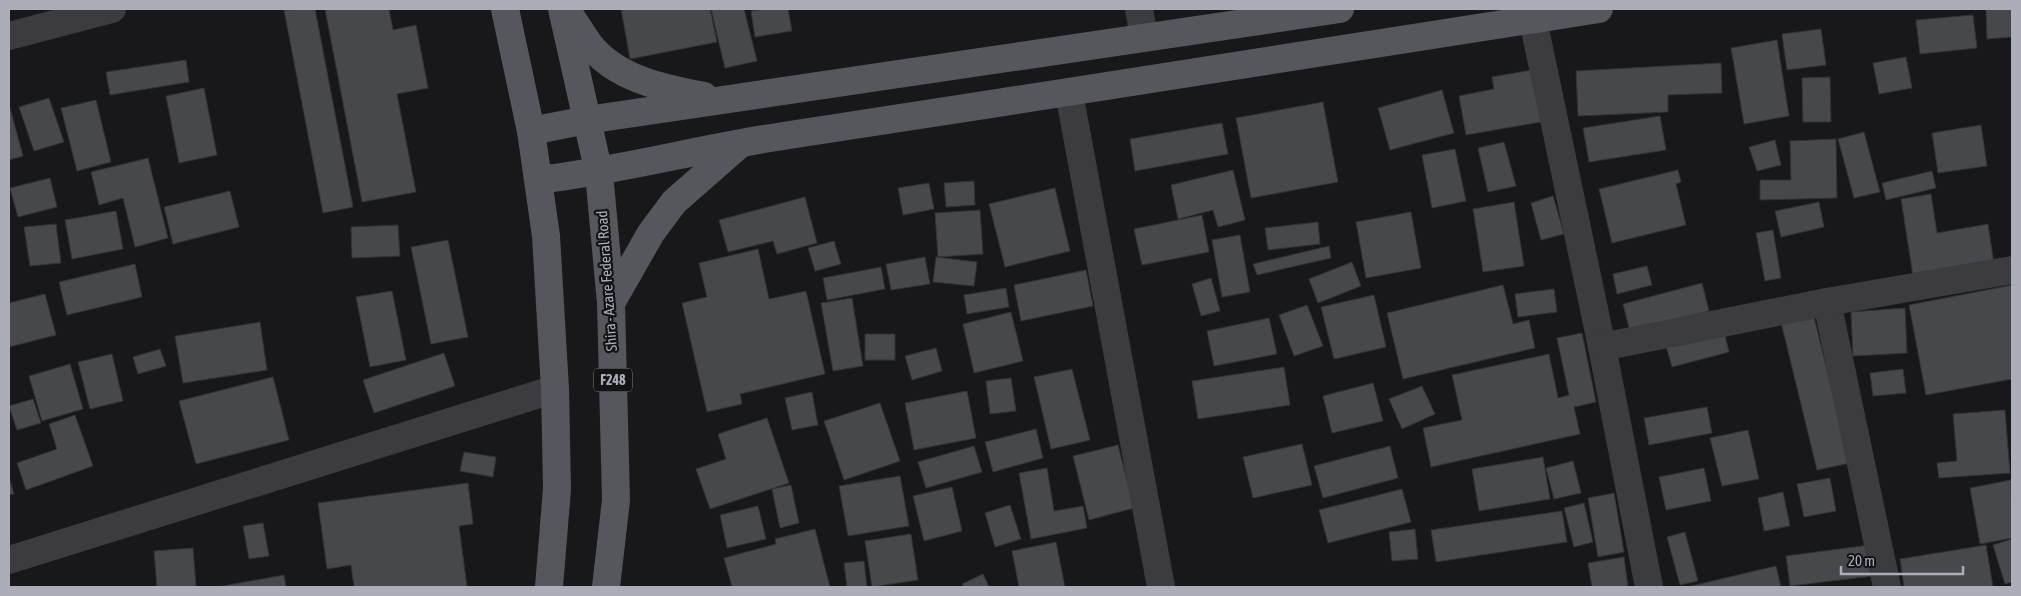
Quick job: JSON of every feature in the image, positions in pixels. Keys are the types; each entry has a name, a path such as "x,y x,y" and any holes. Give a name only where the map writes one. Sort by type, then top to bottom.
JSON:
{"main road":[{"path":"505,9 540,180 546,236 555,389 557,489 549,587"},
{"path":"564,9 590,45 614,67 634,77 672,90 722,100"},
{"name":"Shira - Azare Federal Road","path":"564,9 598,172 611,303 616,500 606,587"},
{"path":"531,131 587,120 1340,9"},
{"path":"540,180 598,172 742,144 1599,9"},
{"path":"611,303 652,232 674,202 742,144"}],"street":[{"path":"9,36 112,9"},
{"path":"1139,9 1144,37"},
{"path":"1533,20 1602,347 1649,587"},
{"path":"1069,93 1161,587"},
{"path":"1602,347 1827,302 2012,270"},
{"path":"1827,302 1887,587"},
{"path":"9,560 555,389"}],"building":[{"path":"315,9 353,207 323,213 284,10"},
{"path":"325,9 389,9 393,30 416,25 428,88 397,94 416,192 362,202"},
{"path":"621,9 710,9 717,42 630,59"},
{"path":"711,9 744,9 757,61 725,68"},
{"path":"788,9 792,31 755,37 751,11"},
{"path":"1986,9 2012,9 2012,37 1987,39"},
{"path":"1973,15 1977,48 1920,54 1916,20"},
{"path":"1821,29 1826,65 1787,70 1782,34"},
{"path":"1777,40 1789,116 1744,124 1731,48"},
{"path":"1906,57 1912,88 1879,94 1873,63"},
{"path":"186,60 189,82 110,95 106,72"},
{"path":"1721,63 1722,93 1668,95 1668,112 1578,116 1576,71"},
{"path":"1532,70 1541,122 1466,135 1459,96 1494,89 1492,77"},
{"path":"1830,77 1831,122 1803,122 1802,78"},
{"path":"204,88 217,155 179,163 166,96"},
{"path":"1442,90 1454,133 1390,150 1378,108"},
{"path":"49,98 64,142 34,151 19,107"},
{"path":"96,100 111,162 77,171 61,108"},
{"path":"1323,102 1338,182 1251,198 1236,118"},
{"path":"9,104 23,156 9,160"},
{"path":"1660,116 1666,150 1589,162 1583,128"},
{"path":"1222,123 1228,154 1135,171 1130,139"},
{"path":"1981,125 1987,166 1938,173 1932,133"},
{"path":"1864,132 1880,192 1854,198 1838,139"},
{"path":"1836,139 1837,198 1760,200 1760,180 1791,180 1790,141"},
{"path":"1775,140 1781,165 1757,171 1749,147"},
{"path":"1504,142 1516,186 1488,192 1478,148"},
{"path":"1455,149 1466,201 1432,208 1422,155"},
{"path":"148,158 168,238 135,247 123,198 99,205 91,172"},
{"path":"1233,170 1245,220 1218,227 1213,210 1178,219 1171,185"},
{"path":"1678,170 1681,182 1676,184 1686,225 1612,243 1599,189"},
{"path":"1932,171 1936,188 1886,200 1882,183"},
{"path":"50,178 57,207 18,217 10,188"},
{"path":"974,181 975,205 946,207 944,183"},
{"path":"929,183 934,209 903,215 898,188"},
{"path":"1055,188 1070,251 1005,267 989,204"},
{"path":"230,191 239,227 173,244 164,207"},
{"path":"1931,194 1937,233 1988,224 1994,264 1913,276 1901,199"},
{"path":"1553,196 1564,234 1541,240 1531,203"},
{"path":"805,197 817,243 777,254 773,241 728,252 719,220"},
{"path":"1514,202 1524,266 1483,272 1473,209"},
{"path":"1819,202 1824,227 1781,237 1775,211"},
{"path":"980,210 983,254 938,257 935,213"},
{"path":"116,211 123,249 72,259 65,220"},
{"path":"1411,212 1421,268 1366,278 1356,222"},
{"path":"1202,215 1209,252 1142,265 1134,229"},
{"path":"1318,222 1320,244 1268,250 1265,228"},
{"path":"56,224 61,263 30,266 24,227"},
{"path":"398,225 400,256 352,258 351,227"},
{"path":"1773,230 1781,278 1765,281 1756,233"},
{"path":"1240,235 1250,292 1222,297 1212,240"},
{"path":"448,240 468,337 431,344 411,247"},
{"path":"834,241 841,264 815,271 808,248"},
{"path":"1329,246 1331,258 1257,275 1253,264"},
{"path":"758,249 769,299 806,291 825,374 740,394 742,404 707,412 682,303 707,297 699,263"},
{"path":"925,257 930,284 891,290 886,264"},
{"path":"936,257 977,262 974,286 933,282"},
{"path":"1352,262 1361,286 1318,303 1309,279"},
{"path":"135,264 142,297 67,315 59,282"},
{"path":"1647,266 1652,285 1617,294 1613,274"},
{"path":"881,267 885,289 827,300 823,278"},
{"path":"1086,270 1093,306 1021,321 1014,285"},
{"path":"1211,278 1220,311 1201,316 1192,284"},
{"path":"1702,283 1709,311 1630,332 1623,304"},
{"path":"1503,285 1513,324 1529,320 1535,348 1403,379 1387,313"},
{"path":"2012,285 2012,379 1926,395 1909,305"},
{"path":"1006,288 1009,307 967,314 964,295"},
{"path":"1554,289 1557,312 1518,317 1515,294"},
{"path":"392,291 406,360 370,367 356,297"},
{"path":"45,294 56,335 9,347 9,303"},
{"path":"1374,295 1386,347 1334,359 1321,307"},
{"path":"852,298 863,366 833,371 821,303"},
{"path":"1307,305 1323,346 1294,356 1279,315"},
{"path":"1905,308 1907,353 1853,356 1851,312"},
{"path":"1011,312 1023,361 974,373 963,324"},
{"path":"1813,313 1850,463 1817,470 1781,322"},
{"path":"1269,318 1277,354 1214,366 1207,331"},
{"path":"260,322 267,370 183,383 175,336"},
{"path":"1724,331 1729,352 1672,367 1666,346"},
{"path":"1582,333 1596,402 1574,407 1580,434 1431,467 1423,428 1462,420 1452,375 1549,354 1558,398 1569,395 1557,338"},
{"path":"865,334 895,334 895,360 865,360"},
{"path":"936,348 942,371 912,380 905,356"},
{"path":"160,349 166,366 138,374 133,357"},
{"path":"444,353 455,386 374,413 363,380"},
{"path":"112,354 123,401 90,409 78,362"},
{"path":"70,364 83,409 42,421 29,376"},
{"path":"1284,367 1290,405 1198,419 1192,381"},
{"path":"1072,369 1090,440 1051,449 1034,377"},
{"path":"1903,369 1906,393 1873,396 1870,373"},
{"path":"273,377 289,440 196,464 179,401"},
{"path":"1011,378 1016,411 990,414 986,381"},
{"path":"1373,383 1383,421 1332,433 1323,396"},
{"path":"1422,386 1435,414 1402,429 1389,399"},
{"path":"967,391 976,438 914,450 905,403"},
{"path":"812,392 818,425 792,430 785,398"},
{"path":"33,399 41,423 17,430 9,406"},
{"path":"880,403 900,461 844,480 824,421"},
{"path":"1707,407 1712,433 1649,445 1644,418"},
{"path":"2005,410 2010,473 1939,478 1937,463 1957,461 1953,414"},
{"path":"75,415 93,466 26,490 17,463 57,449 49,424"},
{"path":"767,418 789,483 710,509 696,469 726,459 718,434"},
{"path":"1036,429 1043,458 993,472 985,442"},
{"path":"1748,430 1759,479 1722,486 1710,438"},
{"path":"1302,444 1312,485 1253,498 1243,457"},
{"path":"1118,445 1134,508 1089,520 1073,456"},
{"path":"974,446 982,472 926,488 918,462"},
{"path":"1390,446 1398,478 1323,498 1314,466"},
{"path":"464,452 496,457 493,477 460,471"},
{"path":"1543,457 1550,499 1479,511 1472,469"},
{"path":"1573,461 1581,493 1554,499 1546,468"},
{"path":"1047,468 1054,511 1083,506 1087,528 1031,539 1019,473"},
{"path":"1704,468 1711,501 1666,510 1659,477"},
{"path":"900,476 909,526 848,536 839,486"},
{"path":"9,477 14,494 9,495"},
{"path":"1830,478 1836,511 1804,517 1797,484"},
{"path":"2011,480 2012,538 1980,544 1970,488"},
{"path":"468,483 473,524 459,526 467,587 354,587 351,565 327,569 318,503"},
{"path":"791,485 799,523 780,528 772,489"},
{"path":"952,487 962,531 924,541 913,496"},
{"path":"1402,489 1411,522 1328,543 1319,510"},
{"path":"1783,492 1790,526 1764,531 1758,498"},
{"path":"1614,493 1624,552 1598,557 1588,498"},
{"path":"1584,503 1593,542 1574,547 1564,508"},
{"path":"1010,505 1021,539 995,547 985,513"},
{"path":"758,506 766,539 727,548 720,515"},
{"path":"1562,511 1567,542 1436,562 1431,530"},
{"path":"263,523 269,556 249,559 243,526"},
{"path":"815,529 830,587 732,587 724,558 776,544 775,539"},
{"path":"1415,529 1418,559 1392,561 1389,532"},
{"path":"1685,532 1698,581 1680,585 1667,537"},
{"path":"911,534 918,580 872,587 865,541"},
{"path":"2012,539 2012,582 2005,584 1993,545"},
{"path":"1056,542 1065,587 1019,587 1012,551"},
{"path":"1869,545 1873,576 1790,586 1786,556"},
{"path":"1986,545 1993,587 1904,587 1900,559"},
{"path":"193,548 196,587 157,587 154,551"},
{"path":"1624,557 1628,587 1592,587 1588,563"},
{"path":"864,561 867,587 847,587 844,563"},
{"path":"1776,566 1781,587 1687,587"},
{"path":"983,574 989,587 964,587 962,584"},
{"path":"284,575 286,587 217,587"}]}
